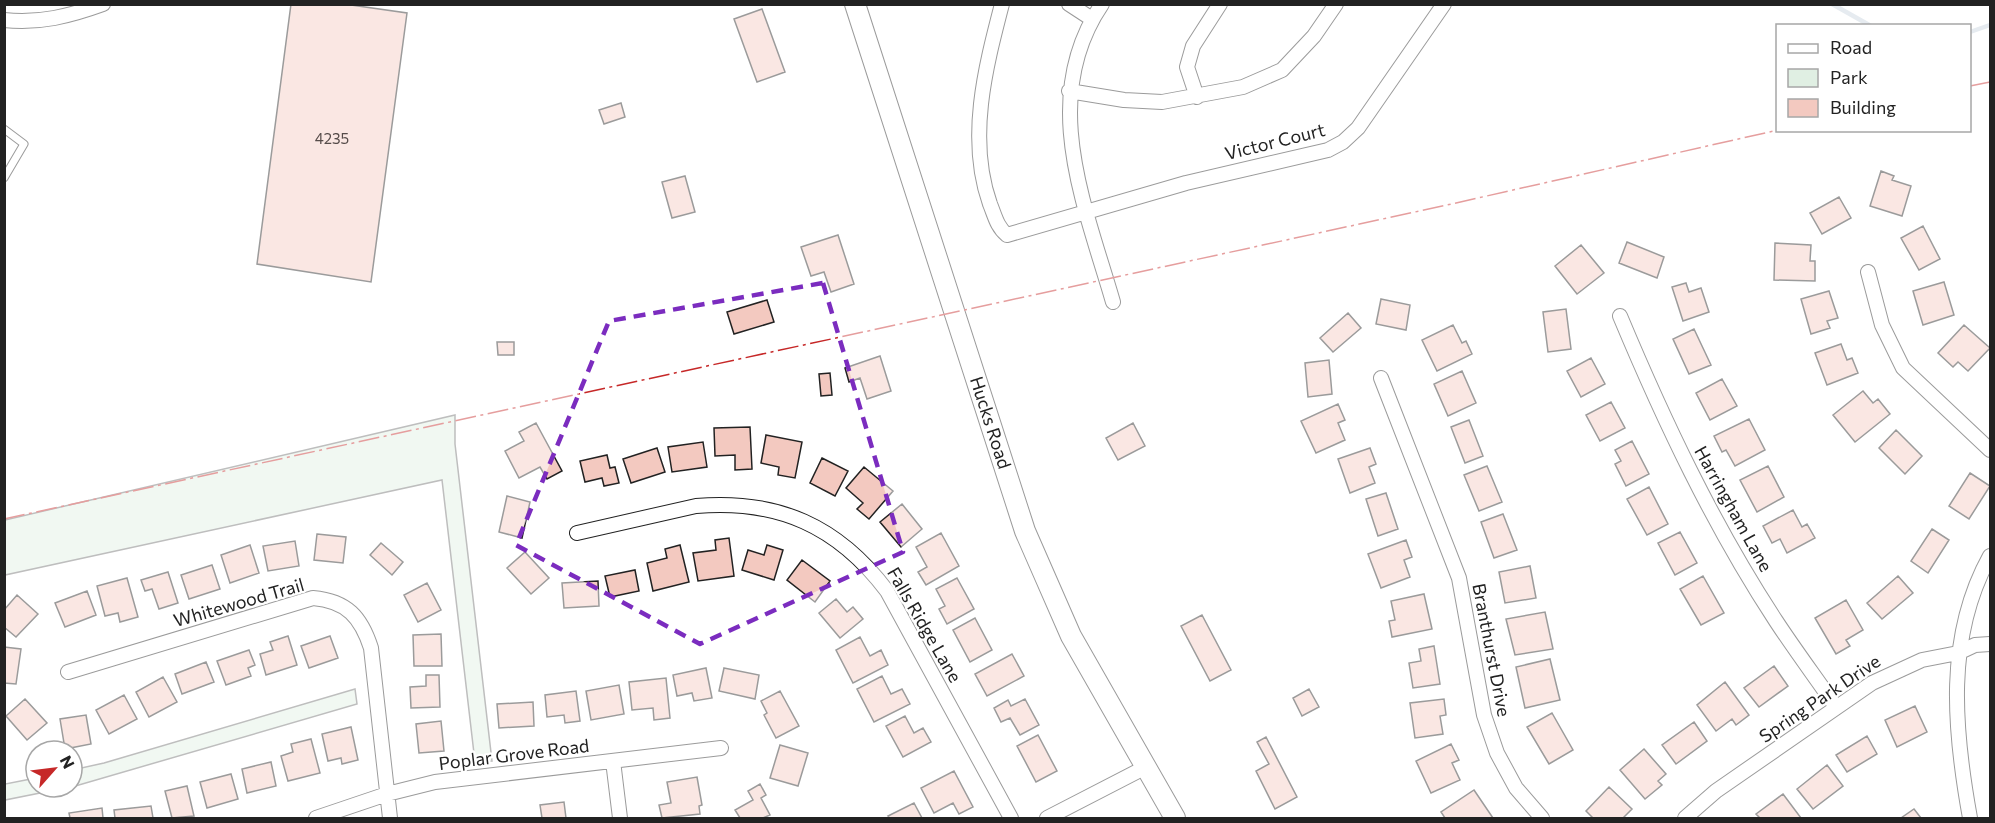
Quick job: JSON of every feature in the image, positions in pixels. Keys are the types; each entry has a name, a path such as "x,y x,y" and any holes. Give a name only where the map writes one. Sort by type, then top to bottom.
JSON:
{"main road":[{"name":"Hucks Road","path":"855,4 1025,531 1071,636 1175,819"}],"street":[{"path":"4,20 31,23 78,14 103,4"},
{"name":"Victor Court","path":"1002,4 982,93 978,148 981,180 999,230 1007,235 1186,183 1328,150 1343,142 1358,128 1444,4"},
{"path":"1069,4 1092,18"},
{"path":"1102,4 1092,18 1075,61 1069,91 1071,145 1086,212 1113,302"},
{"path":"1197,97 1187,67 1193,46 1220,4"},
{"path":"1069,91 1145,102 1197,97 1242,87 1282,70 1314,36 1336,4"},
{"path":"1868,272 1882,325 1903,368 1990,450"},
{"name":"Harringham Lane","path":"1620,316 1654,397 1699,489 1776,620 1836,707"},
{"name":"Branthurst Drive","path":"1381,378 1459,578 1484,715 1497,753 1516,788 1542,819"},
{"name":"Falls Ridge Lane","path":"577,533 696,506 716,504 761,508 792,516 825,531 867,564 887,591 1011,819"},
{"path":"1970,819 1959,740 1958,653 1964,618 1975,584 1990,556"},
{"name":"Whitewood Trail","path":"68,672 313,598 333,600 357,617 366,631 371,648 390,819"},
{"name":"Spring Park Drive","path":"1685,819 1716,791 1836,707 1896,670 1922,660 1958,653 1975,645 1990,644"},
{"name":"Poplar Grove Road","path":"316,819 387,794 445,781 721,748"},
{"path":"613,761 620,819"},
{"path":"1047,819 1146,767"}],"lane":[{"path":"4,129 24,144 4,178"}],"highlighted area":[{"path":"823,283 903,552 700,644 516,545 609,321"}],"green space":[{"path":"455,415 455,444 492,761 475,762 442,480 5,575 5,520"},
{"path":"355,689 357,704 84,784 84,767"},
{"path":"24,780 24,796 5,800 5,784"}],"building":[{"path":"291,4 344,4 407,13 371,282 257,264"},
{"path":"762,9 785,72 757,82 734,19"},
{"path":"621,103 625,117 604,124 599,110"},
{"path":"1881,171 1894,176 1892,180 1911,186 1902,216 1870,206"},
{"path":"685,176 695,212 672,218 662,182"},
{"path":"1839,197 1851,218 1822,234 1810,213"},
{"path":"1923,226 1940,259 1919,270 1901,238"},
{"path":"838,235 854,284 831,292 824,272 811,276 801,247"},
{"path":"1627,242 1664,257 1657,278 1619,263"},
{"path":"1775,243 1811,245 1810,261 1815,261 1815,281 1774,280"},
{"path":"1581,245 1604,273 1577,294 1555,266"},
{"path":"1944,282 1954,315 1923,325 1913,291"},
{"path":"1686,283 1689,292 1701,288 1709,312 1683,321 1672,287"},
{"path":"1829,291 1838,318 1827,321 1830,328 1811,334 1801,299"},
{"path":"1381,299 1410,305 1406,330 1376,324"},
{"path":"767,300 774,322 734,334 727,312"},
{"path":"1566,309 1571,349 1548,352 1543,312"},
{"path":"1348,313 1361,328 1333,352 1320,338"},
{"path":"1453,325 1462,343 1466,341 1472,354 1437,371 1422,340"},
{"path":"1964,325 1990,348 1968,371 1958,362 1953,367 1938,353"},
{"path":"1694,329 1711,365 1689,374 1673,339"},
{"path":"497,342 514,342 514,355 498,355"},
{"path":"1841,344 1847,360 1852,358 1858,373 1827,385 1815,353"},
{"path":"880,356 891,391 867,399 860,378 849,382 845,368"},
{"path":"1591,358 1605,384 1581,397 1567,371"},
{"path":"1329,360 1332,394 1308,397 1305,363"},
{"path":"1462,371 1476,403 1448,416 1434,384"},
{"path":"830,373 832,395 821,396 819,374"},
{"path":"1722,379 1737,406 1710,420 1696,393"},
{"path":"1863,391 1873,403 1878,399 1890,414 1855,442 1833,415"},
{"path":"1611,402 1625,428 1600,441 1586,415"},
{"path":"1338,404 1345,420 1338,423 1345,440 1316,453 1301,421"},
{"path":"1749,419 1765,450 1735,466 1726,450 1722,452 1714,436"},
{"path":"1469,420 1483,456 1465,463 1451,427"},
{"path":"536,423 562,471 547,479 540,467 519,478 505,451 524,441 519,432"},
{"path":"1133,423 1145,446 1118,460 1106,438"},
{"path":"750,427 752,469 735,470 735,455 715,456 714,428"},
{"path":"1896,430 1922,456 1905,474 1879,448"},
{"path":"766,435 802,442 795,478 778,475 779,467 761,463"},
{"path":"1632,441 1649,474 1626,486 1615,464 1621,461 1615,450"},
{"path":"703,442 707,467 672,472 668,447"},
{"path":"657,448 665,472 631,483 623,459"},
{"path":"1370,448 1376,464 1369,467 1375,483 1350,493 1338,459"},
{"path":"607,455 610,468 615,467 619,483 604,486 602,478 585,482 580,461"},
{"path":"822,458 848,471 835,496 810,483"},
{"path":"1487,466 1502,502 1479,511 1464,475"},
{"path":"1768,466 1784,497 1757,512 1740,480"},
{"path":"864,467 893,491 869,519 857,509 863,503 846,488"},
{"path":"1970,473 1990,486 1969,519 1949,506"},
{"path":"1649,487 1668,524 1647,535 1627,499"},
{"path":"1386,493 1398,529 1378,536 1366,499"},
{"path":"507,496 530,502 522,538 499,532"},
{"path":"902,504 922,529 901,547 880,522"},
{"path":"1793,510 1802,527 1807,524 1815,538 1787,553 1780,539 1772,543 1763,526"},
{"path":"1503,514 1517,550 1494,558 1481,522"},
{"path":"1932,529 1949,540 1928,573 1911,561"},
{"path":"1680,532 1697,563 1675,575 1658,543"},
{"path":"941,533 959,566 926,585 918,572 927,567 916,547"},
{"path":"317,534 346,537 343,563 314,560"},
{"path":"729,538 734,576 698,581 693,553 716,550 715,540"},
{"path":"1406,540 1412,557 1404,560 1410,577 1381,588 1368,554"},
{"path":"295,541 299,566 268,571 263,546"},
{"path":"381,543 403,562 392,575 370,555"},
{"path":"250,545 259,573 230,583 221,555"},
{"path":"680,545 689,582 653,591 647,563 667,558 665,549"},
{"path":"767,545 783,550 774,580 742,570 748,550 764,555"},
{"path":"525,552 549,578 531,594 507,568"},
{"path":"802,560 830,581 815,602 787,580"},
{"path":"212,565 220,589 189,599 181,575"},
{"path":"1530,566 1536,598 1505,603 1499,572"},
{"path":"635,570 639,591 610,597 605,576"},
{"path":"168,572 178,603 159,609 152,589 145,591 141,580"},
{"path":"1703,576 1724,613 1701,625 1680,589"},
{"path":"1898,576 1913,593 1882,619 1867,603"},
{"path":"127,578 138,617 120,622 118,613 105,616 97,586"},
{"path":"957,578 974,609 947,624 939,609 945,606 936,589"},
{"path":"598,581 599,606 564,608 562,583"},
{"path":"427,583 441,610 418,622 404,595"},
{"path":"87,591 96,615 65,627 55,603"},
{"path":"1424,594 1432,629 1392,637 1389,621 1395,620 1391,601"},
{"path":"17,595 38,614 16,637 4,627 4,610"},
{"path":"836,599 847,612 853,607 863,619 840,638 819,613"},
{"path":"1846,600 1863,630 1846,640 1850,646 1836,654 1815,618"},
{"path":"1545,612 1553,649 1515,655 1506,619"},
{"path":"1202,615 1231,670 1210,681 1181,626"},
{"path":"975,618 992,650 970,662 953,630"},
{"path":"441,634 442,666 414,666 413,635"},
{"path":"288,636 297,665 266,675 260,654 273,650 270,642"},
{"path":"330,636 338,658 309,668 301,646"},
{"path":"860,637 870,656 881,650 888,665 853,683 836,650"},
{"path":"1434,646 1440,684 1413,688 1409,663 1421,661 1419,649"},
{"path":"4,647 21,649 16,684 4,683"},
{"path":"249,650 255,665 248,668 251,676 226,685 217,661"},
{"path":"1012,654 1024,676 987,696 975,674"},
{"path":"1550,659 1560,700 1525,708 1516,667"},
{"path":"206,662 214,682 182,694 175,674"},
{"path":"1774,666 1788,686 1759,707 1744,688"},
{"path":"706,668 712,698 694,701 692,693 677,696 673,675"},
{"path":"724,668 759,675 755,699 719,691"},
{"path":"426,675 439,675 440,707 411,708 410,687 426,686"},
{"path":"882,676 891,694 902,689 910,704 874,722 857,689"},
{"path":"163,677 177,702 149,717 136,692"},
{"path":"666,678 670,718 654,720 653,708 632,710 629,682"},
{"path":"1725,682 1749,715 1736,725 1732,719 1716,731 1697,705"},
{"path":"619,685 624,714 591,720 586,691"},
{"path":"1309,689 1319,707 1302,716 1293,698"},
{"path":"576,691 580,721 565,723 564,715 547,717 545,695"},
{"path":"780,691 799,726 776,738 764,715 767,713 761,701"},
{"path":"124,695 137,719 109,734 96,710"},
{"path":"25,699 47,723 26,739 6,716"},
{"path":"1025,699 1039,725 1020,735 1010,718 1001,722 994,708 1008,700 1011,706"},
{"path":"1444,699 1446,715 1440,716 1443,734 1415,738 1410,703"},
{"path":"533,702 534,726 499,728 497,704"},
{"path":"1915,706 1927,732 1897,747 1885,720"},
{"path":"1552,713 1573,750 1549,764 1527,727"},
{"path":"86,715 91,744 84,745 84,739 63,739 60,719"},
{"path":"905,716 914,733 923,728 931,742 903,757 886,726"},
{"path":"441,721 444,751 419,753 416,724"},
{"path":"1694,722 1707,741 1676,764 1662,745"},
{"path":"351,727 358,760 342,764 341,758 328,761 322,734"},
{"path":"1038,735 1057,771 1036,782 1017,746"},
{"path":"1867,736 1877,754 1847,772 1836,755"},
{"path":"1266,737 1297,797 1275,809 1256,771 1269,764 1257,742"},
{"path":"311,739 320,773 288,781 281,756 293,752 291,744"},
{"path":"1451,744 1459,760 1452,763 1460,780 1431,793 1416,761"},
{"path":"780,745 808,753 798,786 770,778"},
{"path":"1644,749 1666,774 1658,781 1662,785 1645,799 1620,770"},
{"path":"271,762 276,786 247,793 242,769"},
{"path":"1827,765 1843,786 1813,809 1797,789"},
{"path":"954,771 973,807 959,814 953,803 934,813 921,788"},
{"path":"231,774 238,799 207,808 200,782"},
{"path":"697,777 702,805 699,806 700,814 662,818 659,805 671,803 667,782"},
{"path":"760,784 766,795 761,798 770,815 763,818 740,818 735,810 753,800 748,791"},
{"path":"187,786 194,816 172,818 165,791"},
{"path":"1609,787 1632,809 1623,818 1593,818 1586,811"},
{"path":"1474,790 1493,818 1445,818 1441,812"},
{"path":"1783,794 1801,818 1760,818 1756,814"},
{"path":"564,802 566,818 542,818 540,805"},
{"path":"914,803 922,818 890,818 888,816"},
{"path":"151,806 153,818 115,818 114,810"},
{"path":"102,808 103,818 70,818 69,813"},
{"path":"1914,809 1921,818 1901,818"}],"waterway":[{"path":"1832,4 1867,24"},
{"path":"1971,32 1990,25"}],"power":[{"path":"1971,86 1990,82"},
{"path":"4,519 1447,205 1776,130"}]}
